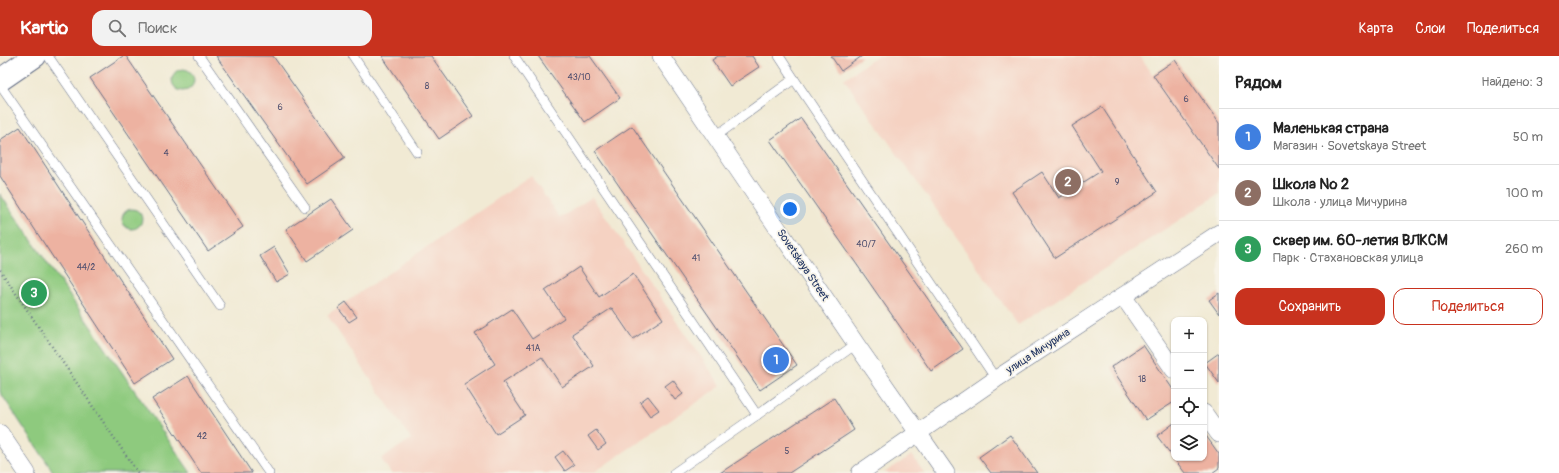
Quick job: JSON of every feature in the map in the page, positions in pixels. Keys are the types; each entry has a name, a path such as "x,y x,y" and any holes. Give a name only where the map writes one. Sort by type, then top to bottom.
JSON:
{"street":[{"path":"0,80 35,56"},
{"name":"Sovetskaya Street","path":"661,56 856,344 946,473"},
{"name":"улица Мичурина","path":"860,473 996,379 1219,233"},
{"path":"1123,296 1171,366"},
{"path":"1207,417 1219,434"},
{"path":"0,433 23,471"}],"lane":[{"path":"48,56 220,306"},
{"path":"199,56 305,207"},
{"path":"353,56 417,152"},
{"path":"514,56 757,415"},
{"path":"779,56 996,379"},
{"path":"716,136 794,79"},
{"path":"0,85 269,473"},
{"path":"674,473 856,344"}],"path":[{"path":"0,270 138,473"}],"shaded area":[{"path":"877,56 1140,56 1219,169 1219,194 1018,325 844,79"},
{"path":"531,176 560,218 592,197 721,386 593,473 391,473 381,459 411,439 327,315"},
{"path":"912,455 924,473 884,473"}],"green space":[{"path":"183,69 187,70 193,76 193,84 187,90 183,91 179,90 173,84 172,80 173,76 179,70"},
{"path":"0,194 191,473 54,473 0,392"},
{"path":"128,209 136,209 142,215 142,223 136,229 128,229 122,223 122,215"}],"building":[{"path":"123,56 126,56 243,227 208,251 90,78"},
{"path":"216,56 273,56 345,158 307,184"},
{"path":"382,56 431,56 473,116 439,139"},
{"path":"538,56 590,56 620,98 585,122"},
{"path":"718,56 752,56 759,67 730,86 712,60"},
{"path":"831,56 862,56 841,71"},
{"path":"1175,60 1219,123 1219,169 1153,75"},
{"path":"1102,107 1157,192 1055,258 1012,192 1042,172 1059,198 1101,171 1072,126"},
{"path":"801,118 963,349 931,371 770,140"},
{"path":"632,126 797,365 760,390 595,151"},
{"path":"20,127 172,359 135,383 0,176 0,140"},
{"path":"331,199 353,230 307,261 286,229"},
{"path":"274,247 290,274 276,282 260,256"},
{"path":"579,267 599,297 633,274 663,319 633,339 612,308 572,334 594,366 562,387 542,357 503,382 525,415 496,434 464,384 495,364 475,333 512,309 532,339 564,318 545,290"},
{"path":"1219,293 1219,314 1209,300"},
{"path":"346,302 357,317 349,322 338,308"},
{"path":"1143,345 1171,387 1171,404 1146,420 1111,367"},
{"path":"1219,353 1219,383 1207,366 1207,362"},
{"path":"188,376 252,473 201,473 152,399"},
{"path":"673,380 683,394 675,400 665,386"},
{"path":"648,396 659,410 650,416 640,402"},
{"path":"834,398 854,430 789,473 720,473"},
{"path":"1171,425 1171,454 1157,436"},
{"path":"596,430 606,444 598,450 588,436"},
{"path":"1010,435 1037,473 991,473 979,457"},
{"path":"1207,437 1219,454 1219,468 1212,473 1185,473 1176,461 1207,461"},
{"path":"563,451 574,465 565,471 555,457"}],"place":[{"name":"Школа № 2","path":"1068,182"},
{"name":"сквер им. 60-летия ВЛКСМ","path":"34,293"},
{"name":"Маленькая страна","path":"776,360"}]}
